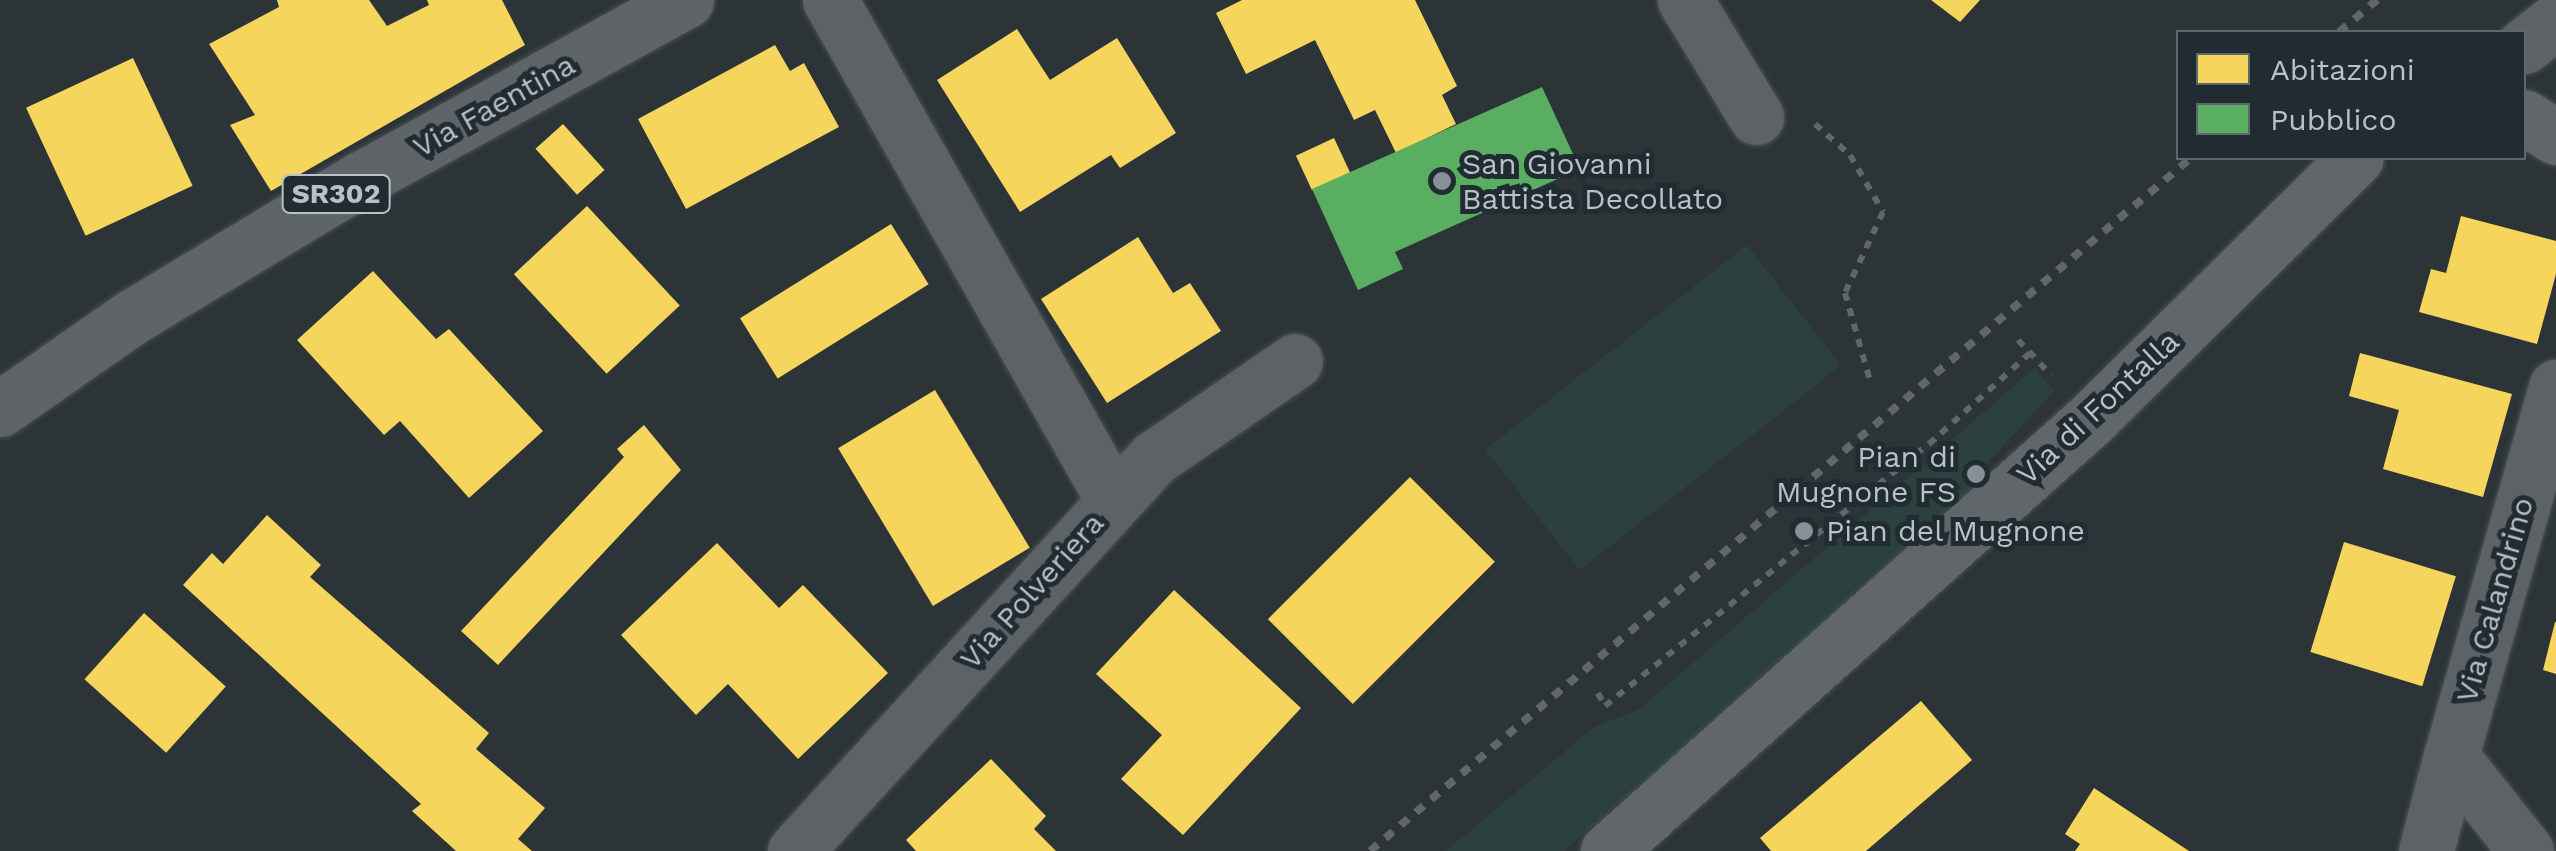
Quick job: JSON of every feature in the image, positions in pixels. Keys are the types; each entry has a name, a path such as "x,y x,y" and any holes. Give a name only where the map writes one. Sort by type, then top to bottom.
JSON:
{"main road":[{"name":"Via Faentina","path":"0,409 132,317 345,188 686,0"}],"street":[{"path":"830,0 1114,502"},
{"path":"1686,0 1756,117"},
{"path":"2526,44 2556,21"},
{"path":"2526,119 2556,136"},
{"name":"Via di Fontalla","path":"1608,851 2090,420 2354,160"},
{"name":"Via Polveriera","path":"795,851 1154,458 1296,361"},
{"name":"Via Calandrino","path":"2426,851 2556,387"},
{"path":"2451,756 2526,851"}],"path":[{"path":"1756,117 1801,112 1850,155 1884,212 1845,293 1870,381"},
{"path":"2018,340 2054,378"},
{"path":"1598,693 1606,706 1929,444 2030,353"}],"green space":[{"path":"1747,245 1841,366 1580,570 1485,449"},
{"path":"2035,368 2054,391 1977,474 1975,496 1564,851 1446,851 1594,727 1638,710"}],"building: Abitazioni":[{"path":"277,0 369,0 387,26 429,5 427,0 502,0 525,45 271,191 230,125 255,115 209,44 279,7"},
{"path":"1242,0 1415,0 1457,86 1442,95 1456,124 1396,153 1375,110 1354,120 1315,40 1246,74 1216,13"},
{"path":"1931,0 1980,0 1960,22"},
{"path":"1017,29 1050,80 1117,38 1176,133 1120,168 1111,155 1020,212 937,80"},
{"path":"775,45 790,71 804,63 839,127 686,209 638,119"},
{"path":"133,58 193,186 86,236 26,108"},
{"path":"563,124 604,170 577,195 536,149"},
{"path":"1334,138 1350,172 1312,190 1296,156"},
{"path":"587,206 680,305 607,374 514,274"},
{"path":"2461,216 2556,241 2556,274 2537,344 2419,312 2431,269 2446,273"},
{"path":"891,224 929,284 778,379 740,318"},
{"path":"1138,237 1173,293 1190,283 1221,331 1107,403 1041,299"},
{"path":"373,271 436,339 449,329 543,431 469,498 400,421 384,435 297,340"},
{"path":"2360,353 2512,394 2483,497 2383,469 2399,410 2349,396"},
{"path":"935,390 1030,548 933,606 838,448"},
{"path":"644,425 681,470 498,665 461,631 624,457 617,449"},
{"path":"1410,477 1495,562 1353,704 1268,619"},
{"path":"267,515 321,565 310,577 489,733 476,749 545,808 518,839 532,851 456,851 412,811 421,804 183,585 212,553 223,564"},
{"path":"2344,542 2456,576 2422,686 2310,652"},
{"path":"717,543 779,608 803,585 888,673 798,759 728,684 696,715 621,635"},
{"path":"1174,590 1301,708 1183,835 1121,779 1162,735 1096,674"},
{"path":"144,613 226,687 166,753 84,679"},
{"path":"2556,622 2556,674 2543,670"},
{"path":"1921,701 1972,760 1866,851 1771,851 1760,838"},
{"path":"991,759 1046,816 1034,829 1056,851 916,851 906,840"},
{"path":"2094,788 2189,851 2075,851 2080,844 2065,834"}],"building: Pubblico":[{"name":"San Giovanni Battista Decollato","path":"1542,87 1580,169 1395,252 1403,269 1358,290 1312,189"}],"railway":[{"path":"2341,30 2377,0"},
{"path":"1370,851 2189,160"}],"place":[{"name":"San Giovanni Battista Decollato","path":"1442,181"},
{"name":"Pian di Mugnone FS","path":"1976,474"},
{"name":"Pian del Mugnone","path":"1804,531"}]}
